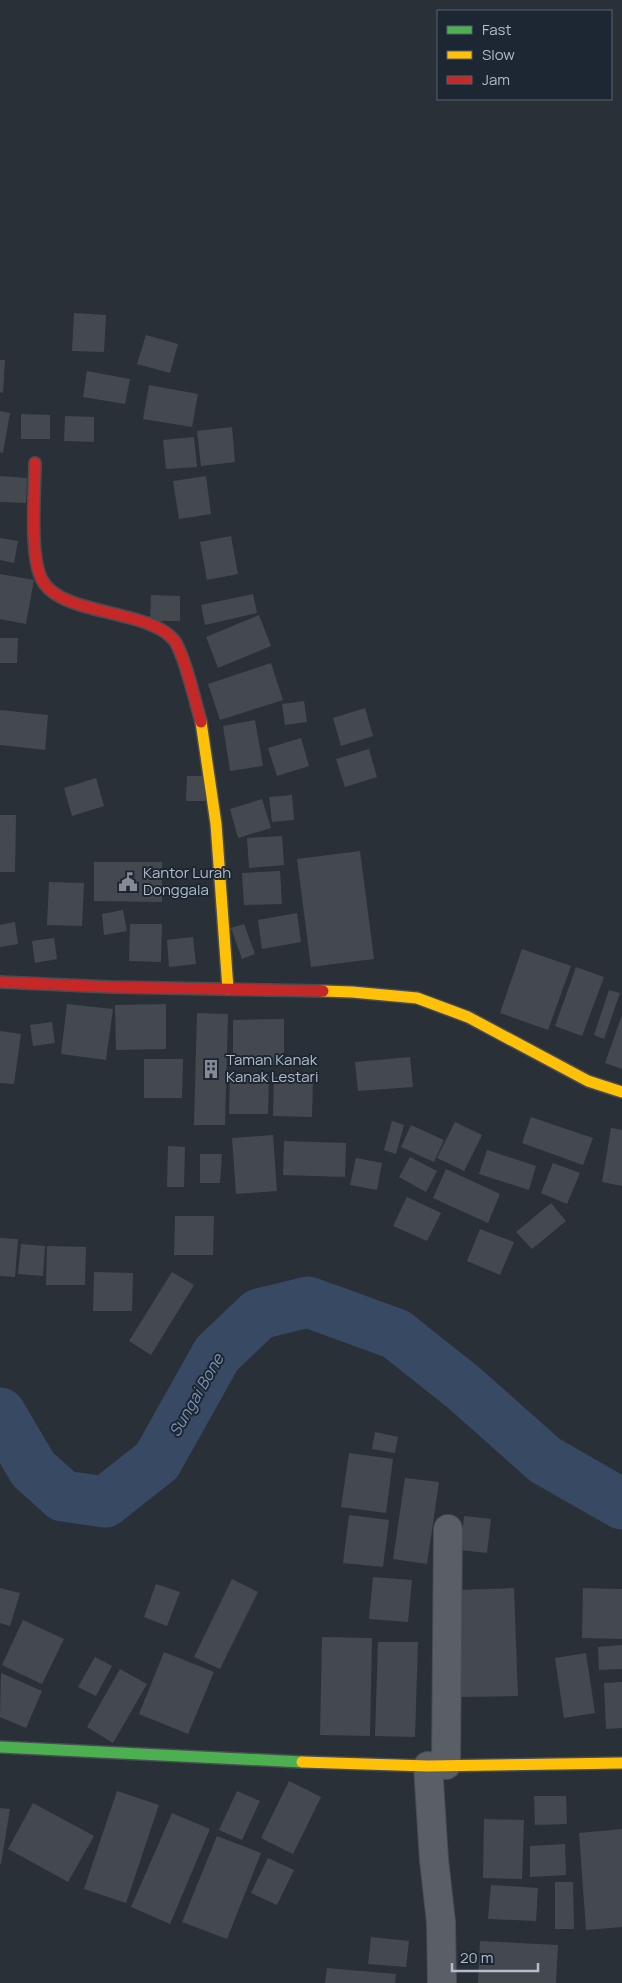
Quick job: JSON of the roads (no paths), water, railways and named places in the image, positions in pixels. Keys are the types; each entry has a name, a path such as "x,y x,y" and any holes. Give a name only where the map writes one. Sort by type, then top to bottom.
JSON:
{"street":[{"path":"35,463 35,551 41,578 48,590 64,599 147,624 166,632 175,641 181,656 194,694 204,733 216,824 228,989"},
{"path":"0,982 111,987 352,992 417,998 468,1017 588,1081 622,1092"},
{"path":"442,1983 441,1922 434,1860 448,1529"},
{"path":"0,1747 277,1761 437,1765 622,1764"}],"waterway":[{"name":"Sungai Bone","path":"0,1413 33,1469 63,1496 105,1502 157,1461 217,1354 259,1314 308,1302 396,1334 464,1388 545,1460 622,1504"}],"place":[{"name":"Kantor Lurah Donggala","path":"128,882"},
{"name":"Taman Kanak Kanak Lestari","path":"211,1069"}]}
